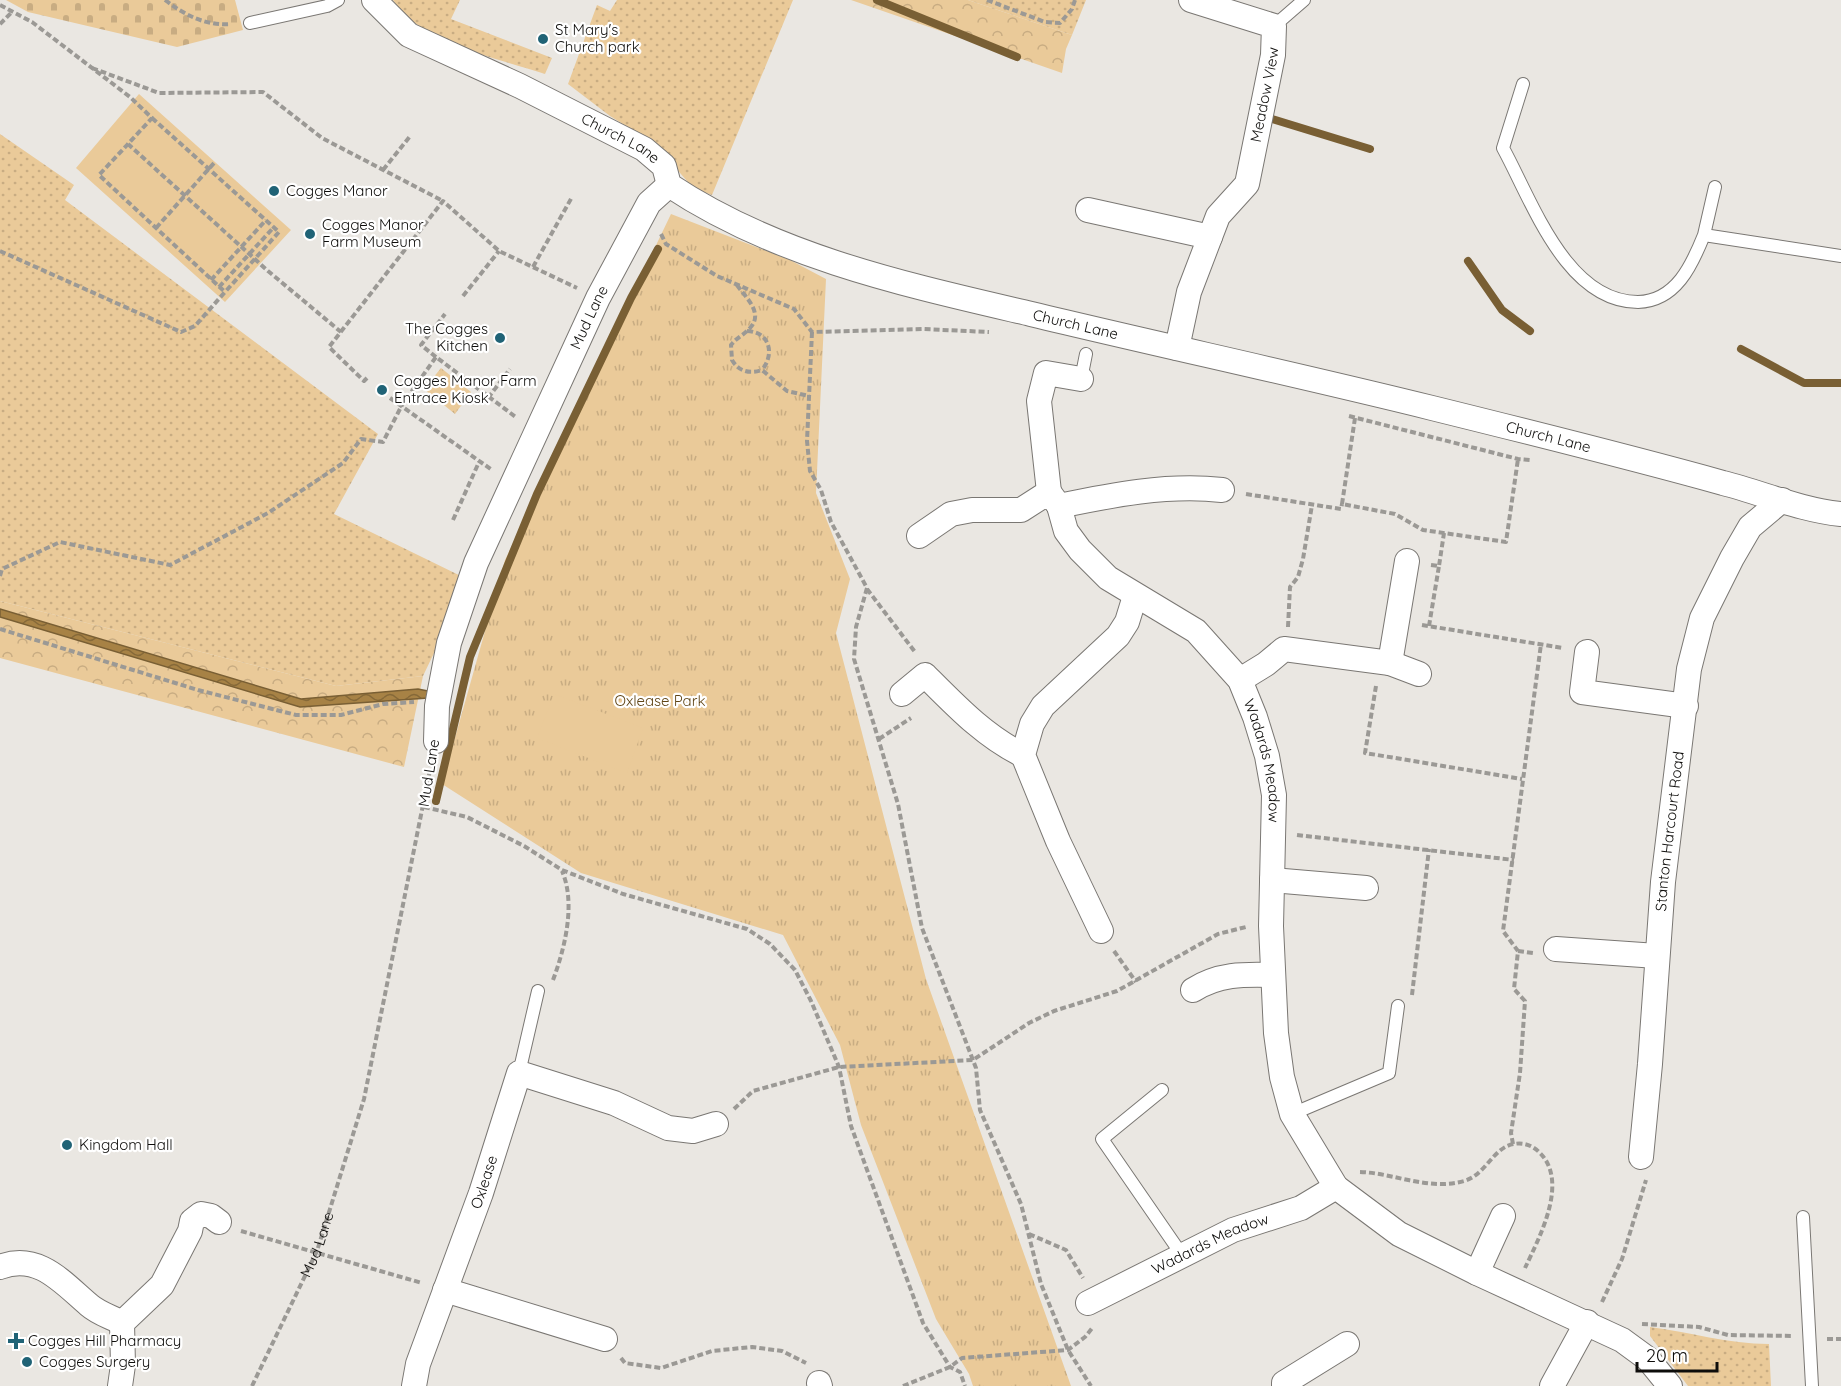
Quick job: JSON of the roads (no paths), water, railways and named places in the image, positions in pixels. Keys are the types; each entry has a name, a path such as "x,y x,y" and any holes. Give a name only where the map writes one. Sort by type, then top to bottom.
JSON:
{"street":[{"name":"Church Lane","path":"374,0 409,34 520,86 644,149 664,166 669,185 745,228 797,249 911,286 1432,408 1782,500 1811,511 1841,514"},
{"name":"Meadow View","path":"1177,348 1189,292 1218,216 1247,184 1273,55 1274,27 1191,0"},
{"name":"Mud Lane","path":"436,741 437,705 449,643 476,563 535,430 598,298 649,203 669,185"},
{"path":"1088,210 1210,237"},
{"name":"Wadards Meadow","path":"1081,379 1046,373 1040,401 1054,499 1066,531 1080,550 1108,579 1168,613 1196,632 1239,680 1267,756 1274,795 1271,926 1273,975 1282,1077 1292,1113 1336,1188 1399,1234 1622,1340 1648,1359 1670,1386"},
{"path":"919,536 951,514 972,510 1021,510 1054,499 1164,488 1192,487 1222,490"},
{"name":"Stanton Harcourt Road","path":"1641,1157 1663,882 1689,669 1702,618 1731,558 1750,527 1782,500"},
{"path":"1407,561 1397,621 1385,662 1419,674"},
{"path":"1101,931 1058,842 1023,755 1032,724 1043,706 1118,636 1127,622 1135,596"},
{"name":"Wadards Meadow","path":"1239,680 1266,664 1284,649 1385,662"},
{"path":"1587,652 1582,692 1686,706"},
{"path":"902,693 925,675 954,704 1002,745 1023,755"},
{"path":"1272,880 1366,888"},
{"path":"1556,949 1657,956"},
{"path":"1193,990 1207,981 1226,975 1273,975"},
{"path":"519,1073 614,1103 668,1128 693,1131 716,1124"},
{"name":"Oxlease","path":"414,1386 418,1364 481,1193 519,1073"},
{"name":"Wadards Meadow","path":"1088,1303 1233,1230 1301,1208 1336,1188"},
{"path":"120,1386 123,1365 122,1323 162,1285 190,1231 192,1221 201,1214 211,1216 219,1222"},
{"path":"1477,1273 1503,1216"},
{"path":"2,1262 34,1265 48,1269 91,1307 122,1323"},
{"path":"445,1290 605,1339"},
{"path":"1552,1386 1587,1322"},
{"path":"1284,1386 1284,1383 1347,1344"}],"lane":[{"path":"250,23 327,6 338,0"},
{"path":"1274,27 1304,0"},
{"path":"1523,84 1503,148 1539,220 1578,276 1598,293 1619,302 1642,302 1662,296 1680,282 1692,265 1704,235 1715,186"},
{"path":"1704,235 1841,256"},
{"path":"1081,379 1086,354"},
{"name":"Oxlease","path":"519,1073 537,990"},
{"path":"1292,1113 1389,1073 1398,1006"},
{"path":"1162,1090 1102,1139 1182,1255"},
{"path":"1803,1217 1812,1386"}],"water":[{"path":"0,609 301,699 418,689 433,692 428,698 300,707 0,617"}],"waterway":[{"path":"877,0 1017,57"},
{"path":"1269,118 1370,149"},
{"path":"436,801 470,657 537,494 631,298 658,249"},
{"path":"1468,261 1502,310 1530,331"},
{"path":"1741,349 1804,383 1841,383"}],"place":[{"name":"St Mary's Church park","path":"543,39"},
{"name":"Cogges Manor","path":"274,191"},
{"name":"Cogges Manor Farm Museum","path":"310,234"},
{"name":"The Cogges Kitchen","path":"500,338"},
{"name":"Cogges Manor Farm Entrace Kiosk","path":"382,390"},
{"name":"Kingdom Hall","path":"67,1145"},
{"name":"Cogges Hill Pharmacy","path":"16,1341"},
{"name":"Cogges Surgery","path":"27,1362"}],"park label":[{"name":"Oxlease Park","path":"660,701"}]}
